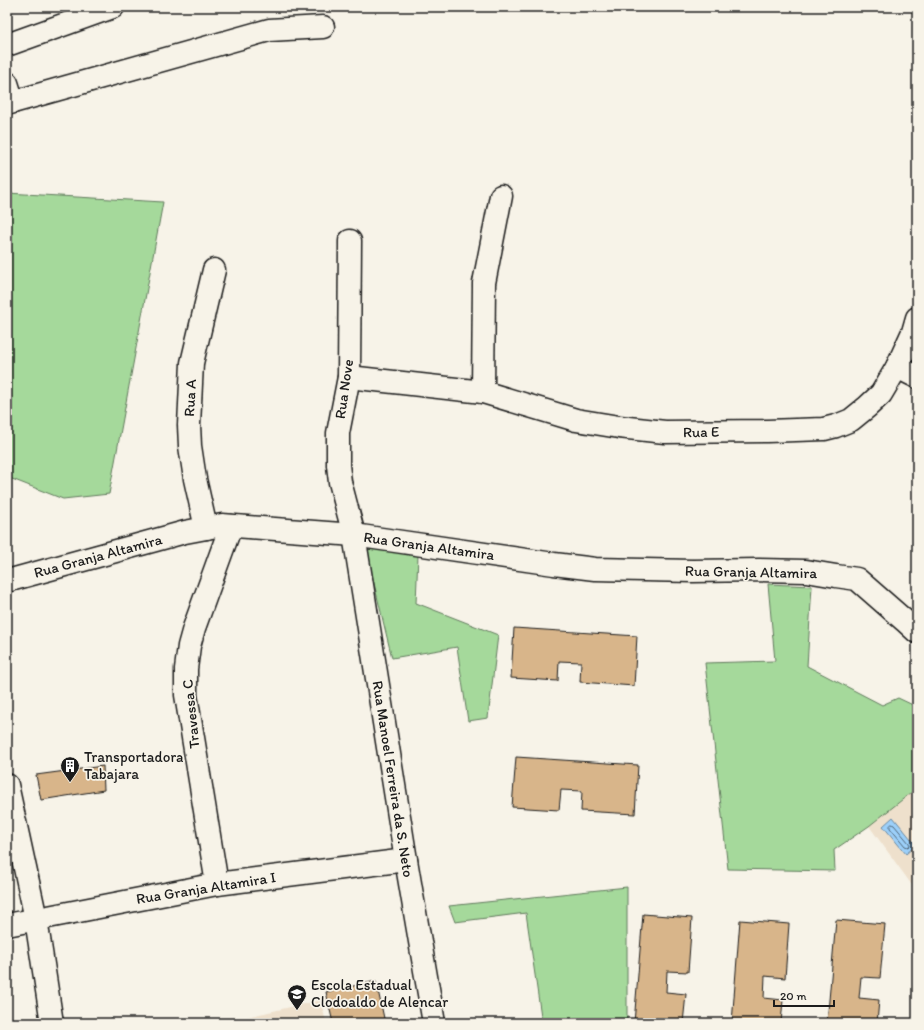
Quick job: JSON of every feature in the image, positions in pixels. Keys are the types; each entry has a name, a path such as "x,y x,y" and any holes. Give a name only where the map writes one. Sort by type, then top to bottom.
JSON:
{"street":[{"path":"7,45 113,7"},
{"path":"9,96 268,30 323,27"},
{"path":"483,392 484,283 501,196"},
{"name":"Rua Nove","path":"350,241 349,377 338,433 338,464 340,482 354,535"},
{"name":"Rua A","path":"206,528 195,479 188,425 192,363 214,270"},
{"name":"Rua E","path":"349,377 483,392 576,420 619,427 665,432 824,429 851,420 881,394 898,368 913,332 917,318"},
{"path":"898,368 917,377"},
{"name":"Rua Granja Altamira","path":"7,581 170,536 222,525 354,535 595,569 806,571 857,579 917,632"},
{"name":"Travessa C","path":"217,884 186,695 186,669 189,646 194,628 231,526"},
{"name":"Rua Manoel Ferreira da S. Neto","path":"354,535 406,860 434,1023"},
{"path":"7,784 36,919 52,1023"},
{"name":"Rua Granja Altamira I","path":"7,925 217,884 406,860"}],"shaded area":[{"path":"917,788 917,892 869,826"},
{"name":"Escola Estadual Clodoaldo de Alencar","path":"321,1000 326,1023 220,1023"}],"green space":[{"path":"7,193 163,202 109,494 63,499 7,477"},
{"path":"365,546 418,555 416,603 498,635 488,718 468,721 457,647 392,658"},
{"path":"768,584 812,586 807,666 882,705 898,698 917,707 917,788 869,826 834,850 835,871 728,869 705,663 775,661"},
{"path":"627,887 627,1023 542,1023 526,913 455,922 449,906"}],"water":[{"path":"893,817 916,845 906,854 883,826"}],"building":[{"path":"514,628 637,636 634,686 580,682 581,662 559,661 558,681 511,678"},
{"path":"516,757 638,765 635,814 581,811 582,791 561,790 559,810 512,807"},
{"name":"Transportadora Tabajara","path":"103,766 104,790 41,800 36,775"},
{"path":"643,914 692,918 688,972 667,971 666,992 686,994 683,1023 634,1023"},
{"path":"740,920 789,924 785,978 765,976 764,998 783,1000 781,1023 732,1023"},
{"path":"836,920 885,924 880,978 861,977 859,998 879,1000 877,1023 827,1023"},
{"path":"376,981 385,1023 333,1023 326,992"}],"place":[{"name":"Transportadora Tabajara","path":"70,783"},
{"name":"Escola Estadual Clodoaldo de Alencar","path":"297,1011"}]}
